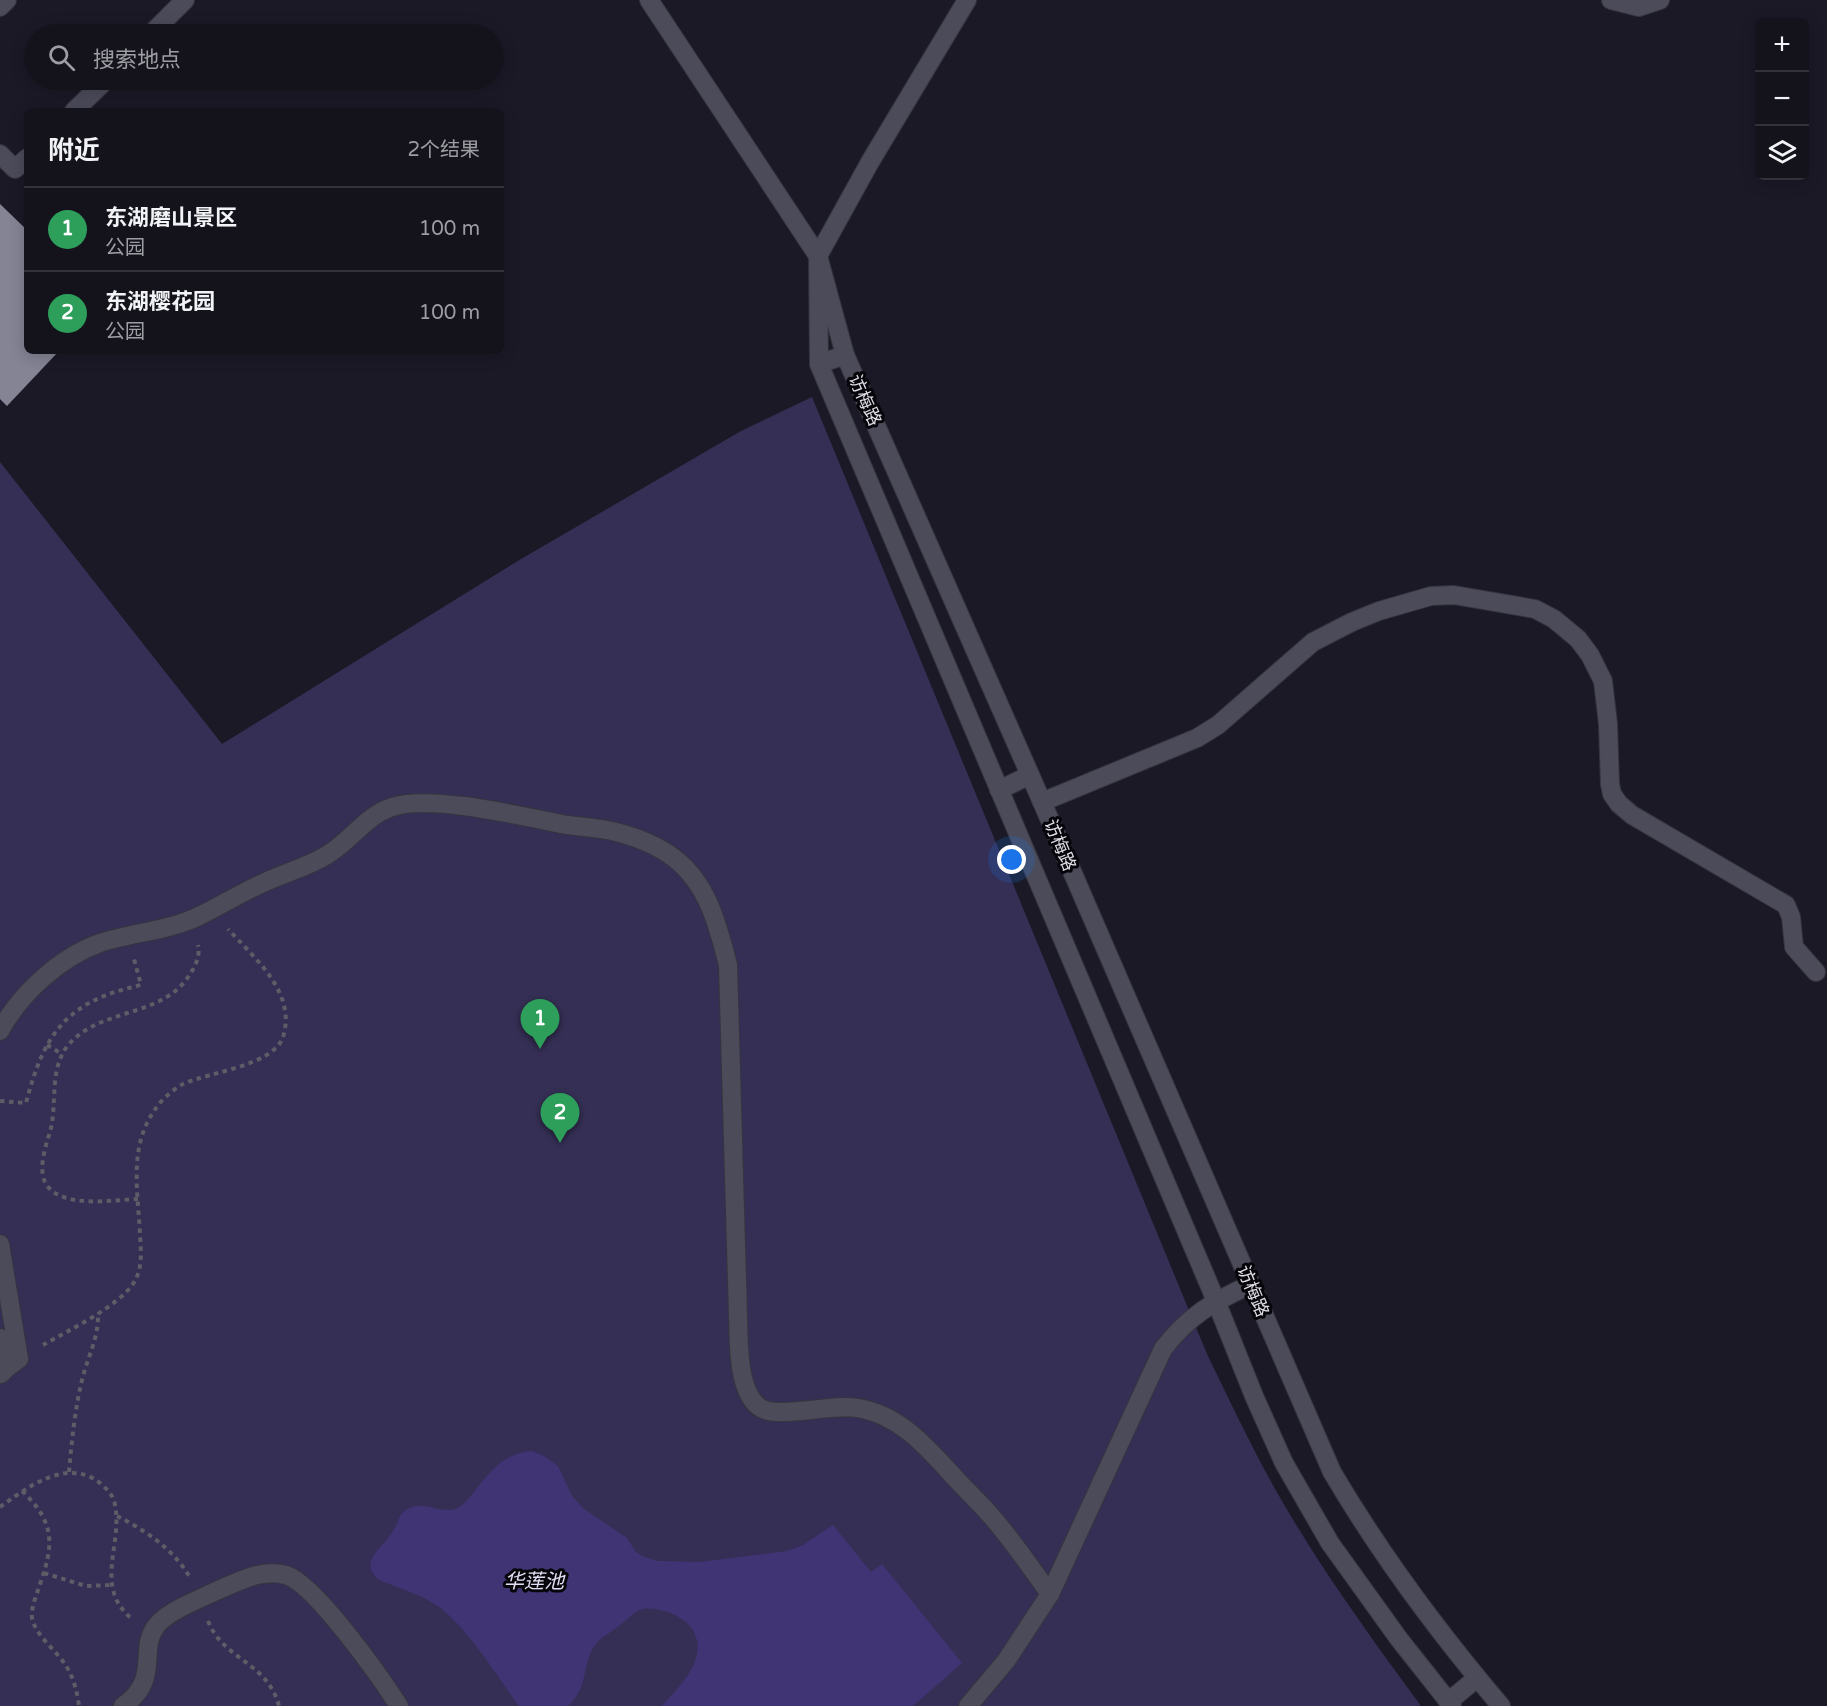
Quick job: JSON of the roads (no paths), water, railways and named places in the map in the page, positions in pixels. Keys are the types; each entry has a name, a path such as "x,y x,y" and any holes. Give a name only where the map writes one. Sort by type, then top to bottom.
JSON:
{"street":[{"path":"0,7 7,0"},
{"path":"161,24 185,0"},
{"path":"649,0 818,256 845,355"},
{"path":"1611,0 1639,7 1660,0"},
{"path":"819,364 818,256 960,2"},
{"path":"77,108 96,90"},
{"path":"0,154 15,170 24,161"},
{"name":"访梅路","path":"1450,1704 1399,1640 1330,1543 1284,1463 819,364 845,355 1042,802 1332,1472 1390,1564 1501,1706"},
{"path":"1042,802 1197,738 1218,725 1313,642 1378,611 1431,596 1454,595 1521,605 1554,619 1578,639 1598,670 1606,698 1610,784 1612,794 1619,804 1648,825 1786,905 1791,917 1794,947 1816,972"},
{"path":"999,790 1030,776"},
{"path":"0,1031 11,1013 26,996 56,968 72,957 101,943 203,914 263,883 310,866 330,854 379,812 406,804 424,802 459,806 612,831 648,843 674,858 698,882 716,919 728,965 739,1327 744,1381 749,1394 758,1406 771,1412 839,1406 871,1410 890,1418 926,1446 993,1518 1050,1594"},
{"path":"0,1244 9,1367"},
{"path":"968,1706 1006,1661 1050,1594 1163,1349 1176,1331 1216,1300 1250,1285"},
{"path":"0,1338 9,1367"},
{"path":"123,1706 142,1687 147,1672 152,1632 157,1624 170,1615 250,1576 270,1573 287,1575 313,1593 399,1706"},
{"path":"1450,1704 1477,1678"}],"water":[{"name":"华莲池","path":"532,1451 558,1466 572,1496 584,1509 627,1538 635,1551 642,1556 657,1561 699,1562 787,1551 803,1545 833,1525 871,1572 882,1564 962,1663 913,1706 662,1706 682,1684 694,1665 698,1648 697,1640 694,1632 684,1620 668,1612 646,1609 633,1614 596,1644 589,1656 579,1692 568,1706 519,1706 482,1653 450,1616 425,1599 379,1580 373,1573 371,1561 393,1531 404,1511 418,1506 447,1510 458,1508 498,1464 505,1459"}],"place":[{"name":"东湖磨山景区","path":"540,1049"},
{"name":"东湖樱花园","path":"560,1143"}]}
